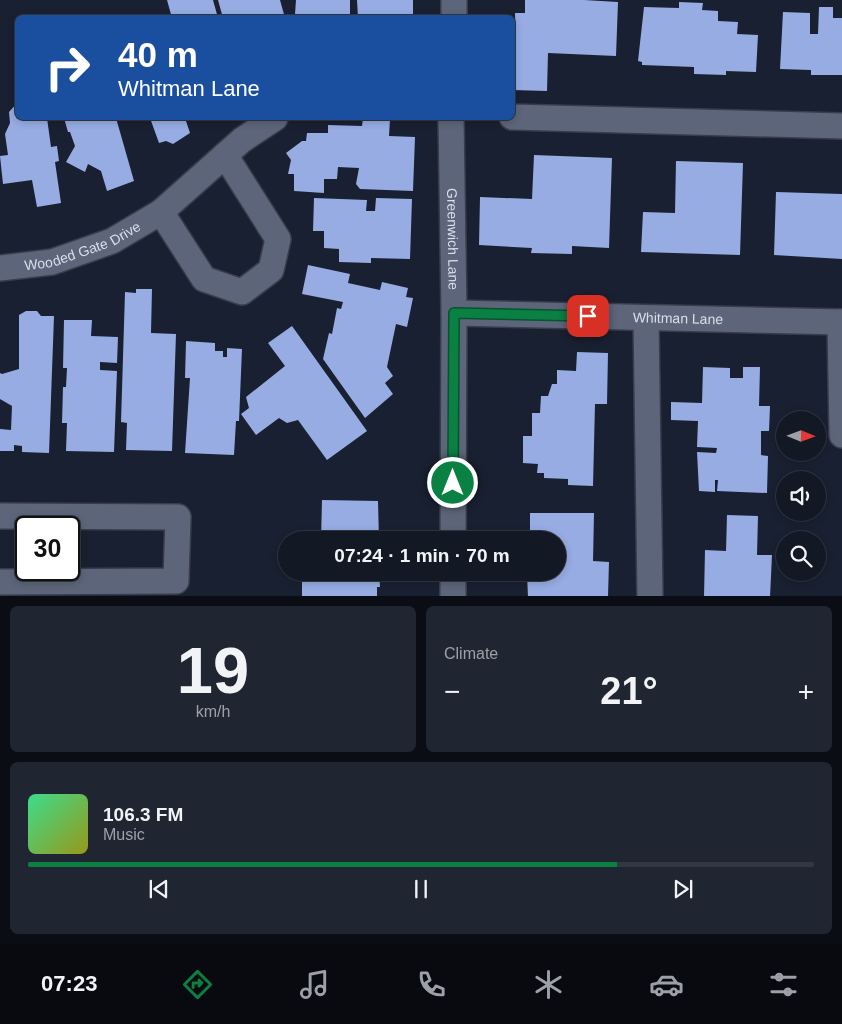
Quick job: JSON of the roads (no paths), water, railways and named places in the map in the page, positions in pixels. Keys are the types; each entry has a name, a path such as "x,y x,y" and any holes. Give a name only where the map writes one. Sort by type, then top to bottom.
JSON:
{"street":[{"path":"454,0 454,15"},
{"path":"515,117 842,126"},
{"name":"Wooded Gate Drive","path":"0,268 52,262 112,240 161,212 242,140 272,120"},
{"name":"Greenwich Lane","path":"451,120 454,313 453,531"},
{"path":"161,212 204,279 242,292 271,270 278,239 225,155"},
{"name":"Whitman Lane","path":"454,313 841,322"},
{"path":"646,318 650,596"},
{"path":"841,322 842,435"},
{"path":"0,516 178,517 176,581 0,582"},
{"path":"453,581 453,596"}]}
